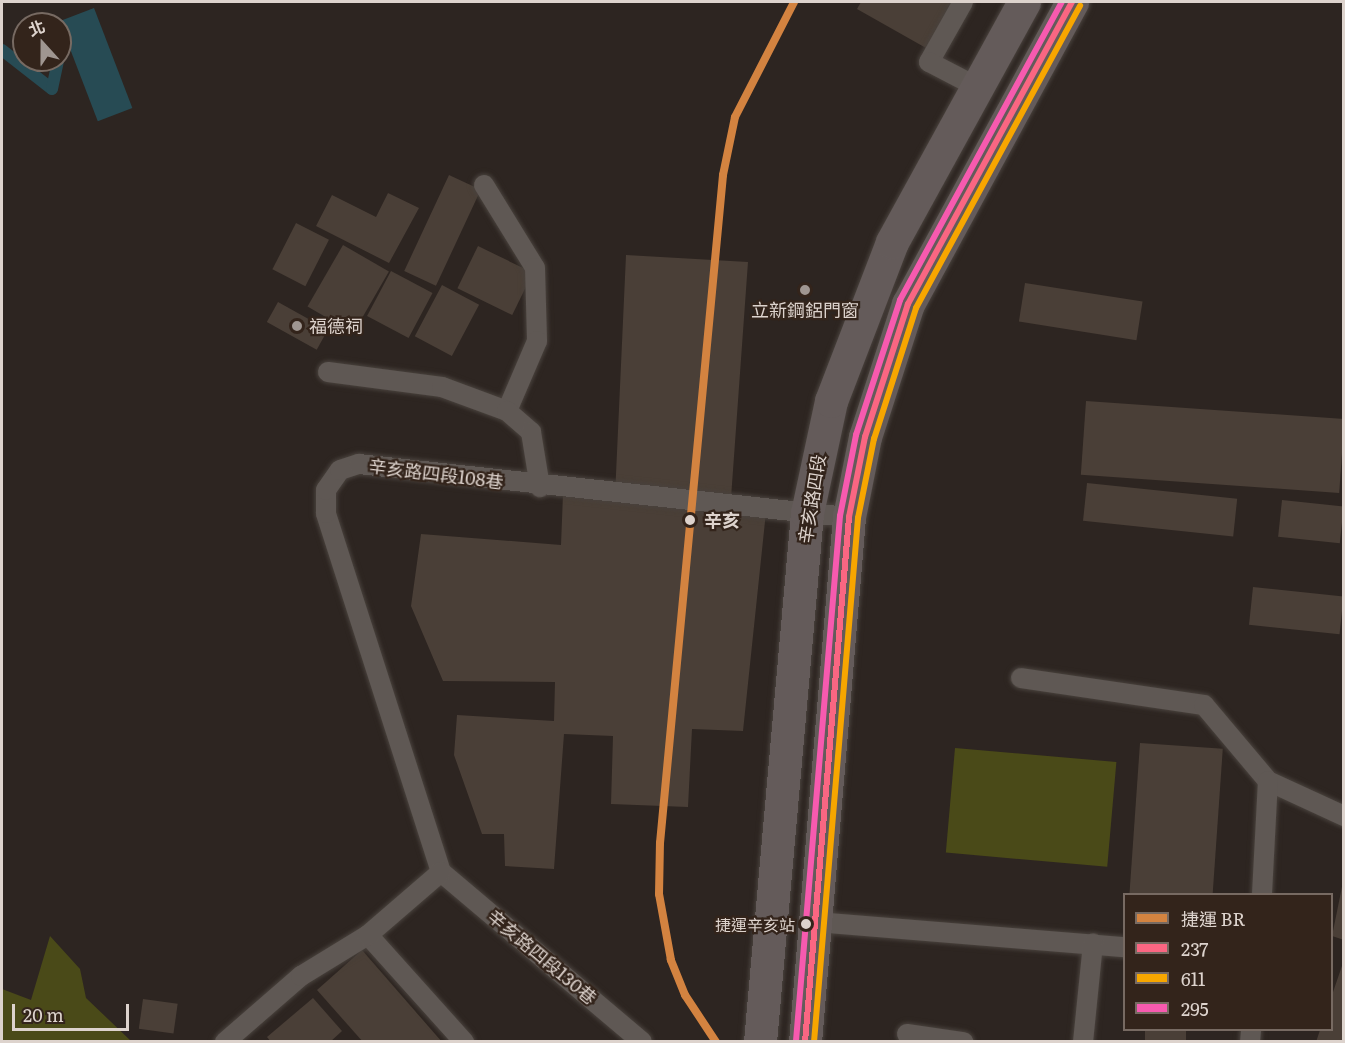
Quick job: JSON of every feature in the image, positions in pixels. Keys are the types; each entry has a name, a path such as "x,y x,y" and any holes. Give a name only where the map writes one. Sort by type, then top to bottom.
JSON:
{"main road":[{"name":"辛亥路四段","path":"760,1041 807,513 831,401 857,320 891,242 1024,2"},
{"path":"805,1041 817,922 849,518 882,376 908,304 1072,2"}],"lane":[{"path":"963,2 929,62 977,87"},
{"path":"484,185 536,268 537,341 507,411"},
{"path":"328,372 442,387 507,411 531,432 540,487"},
{"name":"辛亥路四段108巷","path":"441,872 326,513 326,490 340,470 359,464 540,487 849,518"},
{"path":"1021,678 1204,705 1268,782 1344,816"},
{"path":"1262,893 1268,782"},
{"path":"230,1040 301,976 368,935 441,872"},
{"name":"辛亥路四段130巷","path":"441,872 642,1041"},
{"path":"817,922 1123,946"},
{"path":"368,935 464,1041"},
{"path":"1083,1041 1093,944"},
{"path":"907,1034 963,1041"}],"shaded area":[{"path":"955,748 1116,762 1107,867 946,853"},
{"path":"50,936 80,969 86,998 131,1041 2,1041 2,989 31,1000"}],"water":[{"path":"94,8 132,108 98,121 72,54 72,16"}],"building":[{"path":"861,2 953,2 926,48 857,9"},
{"path":"449,175 481,190 436,286 404,271"},
{"path":"388,193 419,208 389,263 316,226 332,195 376,217"},
{"path":"296,223 329,240 305,286 272,269"},
{"path":"343,245 389,272 353,333 308,306"},
{"path":"478,246 533,273 512,315 457,288"},
{"path":"626,255 748,262 731,498 766,512 743,731 692,729 688,807 611,804 613,736 564,734 554,869 505,866 504,834 482,834 454,755 457,715 554,721 555,682 443,681 411,606 421,534 561,545 563,494 615,496"},
{"path":"391,271 432,293 409,338 367,316"},
{"path":"1025,283 1143,302 1136,340 1019,322"},
{"path":"442,285 479,305 452,356 415,336"},
{"name":"福德祠","path":"278,302 328,330 317,350 267,322"},
{"path":"1086,401 1344,419 1339,493 1081,475"},
{"path":"1087,483 1237,499 1233,537 1083,521"},
{"path":"1282,500 1344,506 1340,543 1278,537"},
{"path":"1253,587 1344,597 1340,634 1249,625"},
{"path":"1140,743 1223,749 1213,893 1130,893"},
{"path":"1344,877 1344,940 1333,936"},
{"path":"362,950 442,1042 363,1042 317,990"},
{"path":"1344,960 1344,1042 1316,1042 1320,1031 1333,1031 1333,992"},
{"path":"313,998 342,1031 330,1042 271,1042 267,1037"},
{"path":"143,999 178,1004 173,1034 139,1029"},
{"path":"1145,1031 1186,1031 1186,1042 1145,1042"}],"waterway":[{"path":"2,50 12,58"},
{"path":"30,72 52,89 56,72"}],"metro line":[{"name":"BR","path":"716,1042 685,995 671,960 659,894 660,843 723,175 735,117 794,2"}],"transit line":[{"name":"295","path":"796,1041 840,516 856,435 900,300 1062,2"},
{"name":"237","path":"805,1042 849,517 865,437 908,304 1072,2"},
{"name":"611","path":"814,1042 858,518 874,439 916,308 1080,6"}],"place":[{"name":"立新鋼鋁門窗","path":"805,290"},
{"name":"福德祠","path":"297,326"},
{"name":"辛亥","path":"690,520"},
{"name":"捷運辛亥站","path":"806,924"}]}
